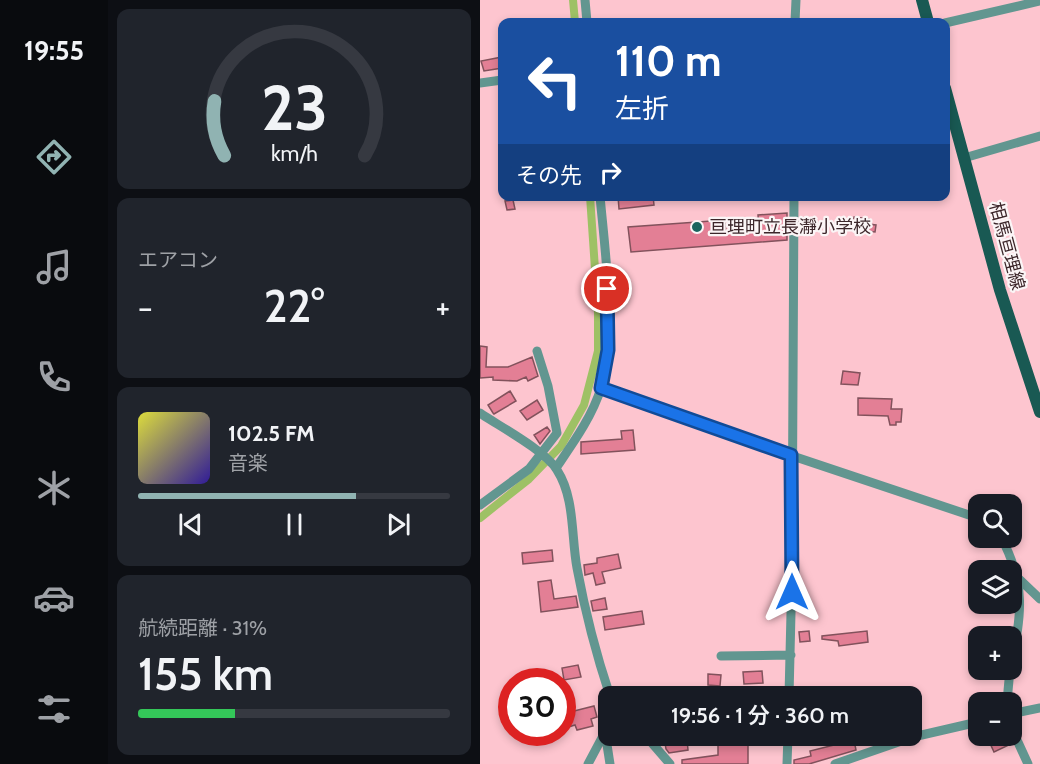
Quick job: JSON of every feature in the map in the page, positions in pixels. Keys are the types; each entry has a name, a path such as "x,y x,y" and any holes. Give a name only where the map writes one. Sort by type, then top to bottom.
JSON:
{"main road":[{"path":"922,0 927,18"},
{"name":"相馬亘理線","path":"950,106 999,290 1040,411"}],"street":[{"path":"585,0 587,18"},
{"path":"795,18 796,0"},
{"path":"950,22 1040,2"},
{"path":"480,83 498,81"},
{"path":"964,158 1040,136"},
{"path":"556,468 587,420 601,388 608,340 600,201"},
{"path":"790,686 794,201"},
{"path":"480,505 530,470 557,434 548,386 537,351"},
{"path":"601,388 968,515"},
{"path":"480,413 542,455 556,468 566,489 576,567 607,686"},
{"path":"1022,582 1040,599"},
{"path":"721,656 791,656"},
{"path":"1022,712 1040,708"},
{"path":"835,764 913,737 968,724"},
{"path":"588,764 598,745"},
{"path":"607,746 610,764"},
{"path":"654,746 670,764"},
{"path":"787,764 788,746"},
{"path":"1020,746 1028,764"}],"building":[{"path":"498,58 498,69 484,71 481,61"},
{"path":"505,201 513,201 515,209 507,210"},
{"path":"618,201 654,201 654,205 619,209"},
{"path":"787,213 787,240 631,252 628,227 725,220 726,232 759,229 758,215"},
{"path":"854,217 869,219 868,224 876,225 875,232 847,229 848,221 853,221"},
{"path":"480,346 487,347 486,367 508,367 532,357 538,376 528,381 526,377 517,381 493,380 493,377 480,378"},
{"path":"843,371 860,373 858,385 841,384"},
{"path":"510,391 516,401 494,414 488,405"},
{"path":"858,398 892,399 891,409 902,409 901,422 890,425 888,416 858,415"},
{"path":"537,400 543,410 527,420 520,411"},
{"path":"547,427 550,431 540,444 534,435"},
{"path":"633,430 635,450 581,454 581,442 622,439 621,431"},
{"path":"552,550 553,561 523,564 522,553"},
{"path":"618,554 621,568 602,572 605,583 596,585 593,573 585,575 584,565 597,563 597,558"},
{"path":"551,580 554,599 576,596 578,607 541,612 538,582"},
{"path":"605,598 607,609 593,611 591,601"},
{"path":"642,611 644,624 605,630 603,617"},
{"path":"809,631 810,641 800,642 799,632"},
{"path":"867,631 868,642 839,646 838,641 822,639 822,636"},
{"path":"578,665 581,677 576,678 576,668 562,668"},
{"path":"762,671 763,683 744,684 743,672"},
{"path":"708,674 721,675 720,686 708,685"},
{"path":"594,706 597,717 591,719 593,726 577,730 576,710"},
{"path":"666,746 688,746 688,750 669,753"},
{"path":"718,746 748,746 748,764 682,764 682,760 718,755"},
{"path":"830,746 855,746 856,750 809,764 794,764 794,760 811,756 810,751"},
{"path":"991,746 1007,746 994,752"}],"waterway":[{"path":"573,0 575,18"},
{"path":"480,518 529,479 561,446 584,405 598,351 598,313 590,201"}],"place":[{"name":"亘理町立長瀞小学校","path":"697,227"}],"route":[{"path":"607,289 608,350 601,388 791,455 792,592"}]}
